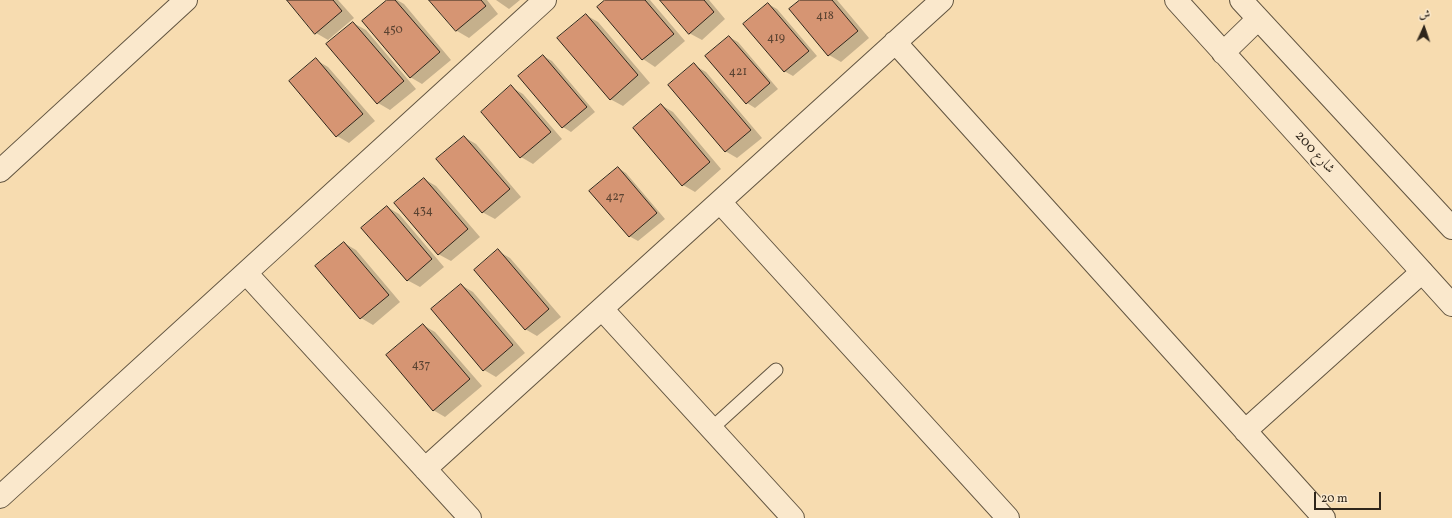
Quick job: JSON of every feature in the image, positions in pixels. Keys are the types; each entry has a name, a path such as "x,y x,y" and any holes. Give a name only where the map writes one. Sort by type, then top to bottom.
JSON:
{"street":[{"path":"0,171 186,0"},
{"path":"0,497 545,0"},
{"path":"425,469 942,0"},
{"name":"شارع 200","path":"1176,0 1452,306"},
{"path":"1241,0 1452,228"},
{"path":"1223,53 1258,19"},
{"path":"895,42 1324,518"},
{"path":"720,202 1008,518"},
{"path":"1245,431 1422,272"},
{"path":"246,273 470,518"},
{"path":"602,309 793,518"}],"lane":[{"path":"711,429 776,370"}],"building":[{"path":"287,0 333,0 342,11 315,34"},
{"path":"387,0 395,0 440,52 410,78 362,21"},
{"path":"429,0 481,0 486,6 456,31"},
{"path":"605,0 645,0 674,34 642,60 597,7"},
{"path":"660,0 704,0 714,12 689,34"},
{"path":"800,0 832,0 858,31 828,56 789,9"},
{"path":"768,3 809,51 784,72 743,24"},
{"path":"586,14 638,75 610,100 557,38"},
{"path":"353,22 404,81 377,104 326,44"},
{"path":"729,36 770,83 746,104 705,56"},
{"path":"543,55 587,107 562,128 518,76"},
{"path":"316,58 363,114 336,137 289,81"},
{"path":"694,63 751,130 725,152 668,85"},
{"path":"511,85 551,132 520,158 481,112"},
{"path":"661,104 710,162 682,186 633,128"},
{"path":"464,136 510,189 482,213 436,159"},
{"path":"618,167 657,213 629,237 589,191"},
{"path":"424,178 468,229 438,255 394,203"},
{"path":"387,206 432,259 407,281 361,228"},
{"path":"344,242 389,295 360,319 315,266"},
{"path":"498,249 549,309 525,330 474,270"},
{"path":"461,284 513,345 483,371 431,309"},
{"path":"423,324 470,379 433,411 386,355"}]}
